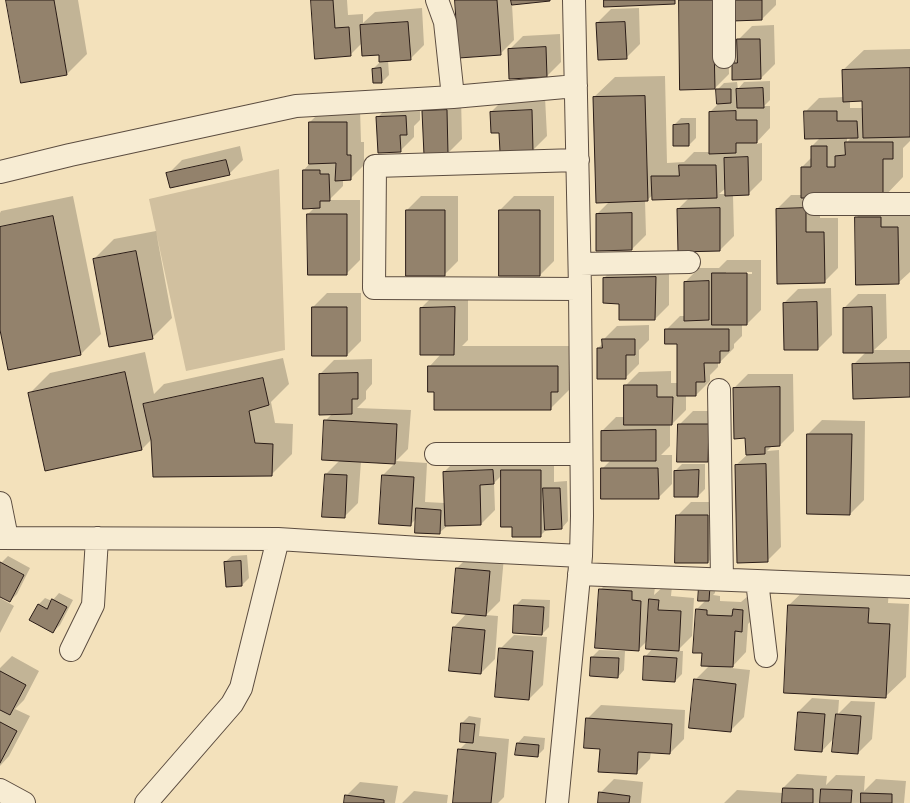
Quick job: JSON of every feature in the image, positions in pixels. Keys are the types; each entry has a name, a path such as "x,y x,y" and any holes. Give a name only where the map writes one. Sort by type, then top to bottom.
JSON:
{"street":[{"path":"437,0 445,22 453,97"},
{"path":"557,803 580,565 580,264 574,0"},
{"path":"724,0 724,57"},
{"path":"0,172 77,153 296,106 453,97 576,86"},
{"path":"578,160 375,166 374,288 580,289"},
{"path":"814,204 910,204"},
{"path":"580,264 689,262"},
{"path":"719,390 722,580"},
{"path":"436,454 581,454"},
{"path":"0,503 4,538 278,539 420,548 722,580 910,587"},
{"path":"70,650 93,605 97,538"},
{"path":"146,803 232,704 241,688 278,539"},
{"path":"758,581 766,656"},
{"path":"0,790 24,803"}],"shaded area":[{"path":"279,169 285,350 186,371 149,199"}],"building":[{"path":"6,0 54,0 67,75 21,83"},
{"path":"311,0 333,0 335,28 349,27 351,56 315,59"},
{"path":"455,0 497,0 501,55 459,58"},
{"path":"511,0 550,0 550,1 512,5"},
{"path":"604,0 675,0 675,4 604,7"},
{"path":"679,0 713,0 715,89 680,90"},
{"path":"732,0 762,0 762,20 732,21"},
{"path":"408,22 411,60 379,62 379,55 362,56 360,25"},
{"path":"625,22 627,59 598,60 596,23"},
{"path":"737,39 760,39 761,79 732,80 732,63 737,63"},
{"path":"546,47 547,77 509,79 508,49"},
{"path":"381,68 382,83 373,83 372,69"},
{"path":"910,68 910,137 863,138 862,101 843,102 842,70"},
{"path":"763,88 764,108 737,108 736,89"},
{"path":"716,89 731,89 731,103 717,104"},
{"path":"645,96 648,201 596,203 593,97"},
{"path":"447,110 448,154 424,155 422,111"},
{"path":"532,110 533,151 500,152 499,133 491,133 490,112"},
{"path":"736,111 736,120 757,120 757,143 736,143 736,153 709,154 709,112"},
{"path":"804,111 837,111 837,121 857,121 858,138 805,139"},
{"path":"406,116 407,135 400,135 401,152 378,153 376,117"},
{"path":"309,122 347,122 347,155 351,155 351,180 335,181 336,163 309,164"},
{"path":"689,124 689,146 673,146 673,125"},
{"path":"845,142 893,142 893,159 883,159 883,199 801,198 801,167 811,167 811,146 827,146 827,167 835,167 835,156 845,155"},
{"path":"748,157 749,195 725,196 724,158"},
{"path":"226,160 230,175 170,188 166,173"},
{"path":"679,165 716,165 717,198 652,200 651,176 679,176"},
{"path":"303,170 320,170 320,174 329,174 330,201 320,201 320,208 303,209"},
{"path":"720,208 720,251 678,252 677,209"},
{"path":"806,208 806,232 824,232 825,283 777,284 776,209"},
{"path":"406,210 445,210 445,276 406,276"},
{"path":"499,210 540,210 540,276 499,276"},
{"path":"632,213 632,250 596,251 596,214"},
{"path":"307,214 347,214 347,275 308,275"},
{"path":"53,216 81,355 8,370 0,330 0,227"},
{"path":"855,217 881,217 881,227 898,227 899,284 856,285"},
{"path":"136,251 153,339 109,347 93,259"},
{"path":"712,273 747,273 747,325 712,325"},
{"path":"656,277 655,320 619,320 619,304 603,303 603,278"},
{"path":"709,281 709,320 684,321 684,282"},
{"path":"817,302 818,350 784,350 783,303"},
{"path":"312,307 347,307 347,356 312,356"},
{"path":"455,307 454,355 420,355 420,308"},
{"path":"872,307 873,353 843,353 843,308"},
{"path":"665,329 729,329 729,351 720,351 720,363 704,363 705,382 696,382 696,396 677,396 677,344 665,344"},
{"path":"602,339 635,339 635,355 626,355 626,379 597,379 597,348 602,348"},
{"path":"910,363 910,397 853,399 852,364"},
{"path":"428,366 558,366 558,392 551,392 551,410 434,410 434,392 428,392"},
{"path":"125,372 142,450 45,471 28,393"},
{"path":"358,373 358,399 352,399 352,414 319,415 319,374"},
{"path":"263,378 269,405 249,411 255,443 273,444 272,476 153,477 151,440 143,404"},
{"path":"624,385 657,385 657,397 673,397 672,425 624,425"},
{"path":"780,387 780,446 765,447 765,454 746,455 745,438 734,439 733,388"},
{"path":"324,420 397,424 395,464 322,460"},
{"path":"678,424 709,424 708,462 677,462"},
{"path":"656,430 656,461 601,461 601,431"},
{"path":"807,434 852,434 850,515 807,514"},
{"path":"766,464 768,562 737,563 735,465"},
{"path":"601,468 658,468 659,499 601,499"},
{"path":"493,470 494,484 480,485 481,525 445,526 443,472"},
{"path":"501,470 541,470 541,537 512,537 512,527 501,527"},
{"path":"699,470 698,497 674,497 674,471"},
{"path":"325,474 347,475 345,518 322,517"},
{"path":"382,475 414,477 411,526 379,524"},
{"path":"543,488 560,488 562,529 545,530"},
{"path":"416,508 441,510 440,534 415,533"},
{"path":"676,515 708,515 708,563 675,563"},
{"path":"241,561 242,586 226,587 224,562"},
{"path":"0,562 24,575 10,602 0,597"},
{"path":"456,568 490,571 486,616 452,613"},
{"path":"699,586 710,586 709,601 698,601"},
{"path":"599,589 632,591 632,600 641,601 639,651 595,648"},
{"path":"52,599 67,607 53,633 29,620 38,604 47,609"},
{"path":"649,599 659,600 658,610 681,611 679,651 646,649"},
{"path":"514,605 544,607 542,635 513,633"},
{"path":"788,605 869,608 868,623 890,624 886,698 784,693"},
{"path":"696,609 707,610 707,615 732,616 733,609 743,610 742,632 735,631 733,667 701,666 702,653 693,653"},
{"path":"453,627 485,630 481,674 449,671"},
{"path":"499,648 533,651 529,700 495,697"},
{"path":"644,656 677,658 675,682 643,680"},
{"path":"591,657 619,658 618,678 590,676"},
{"path":"0,671 26,685 10,715 0,710"},
{"path":"694,679 736,684 731,732 689,728"},
{"path":"798,712 825,714 822,752 795,750"},
{"path":"836,714 861,716 858,754 832,752"},
{"path":"586,718 672,724 670,754 638,752 637,774 598,772 600,749 584,748"},
{"path":"0,722 17,731 0,763"},
{"path":"461,723 475,724 473,743 460,742"},
{"path":"517,743 539,745 538,757 515,755"},
{"path":"458,749 496,753 491,803 453,803"},
{"path":"783,788 813,789 813,803 782,803"},
{"path":"821,789 852,790 851,803 820,803"},
{"path":"599,792 630,796 629,803 598,803"},
{"path":"861,793 892,794 892,803 861,803"},
{"path":"345,795 384,800 384,803 344,803"}]}
